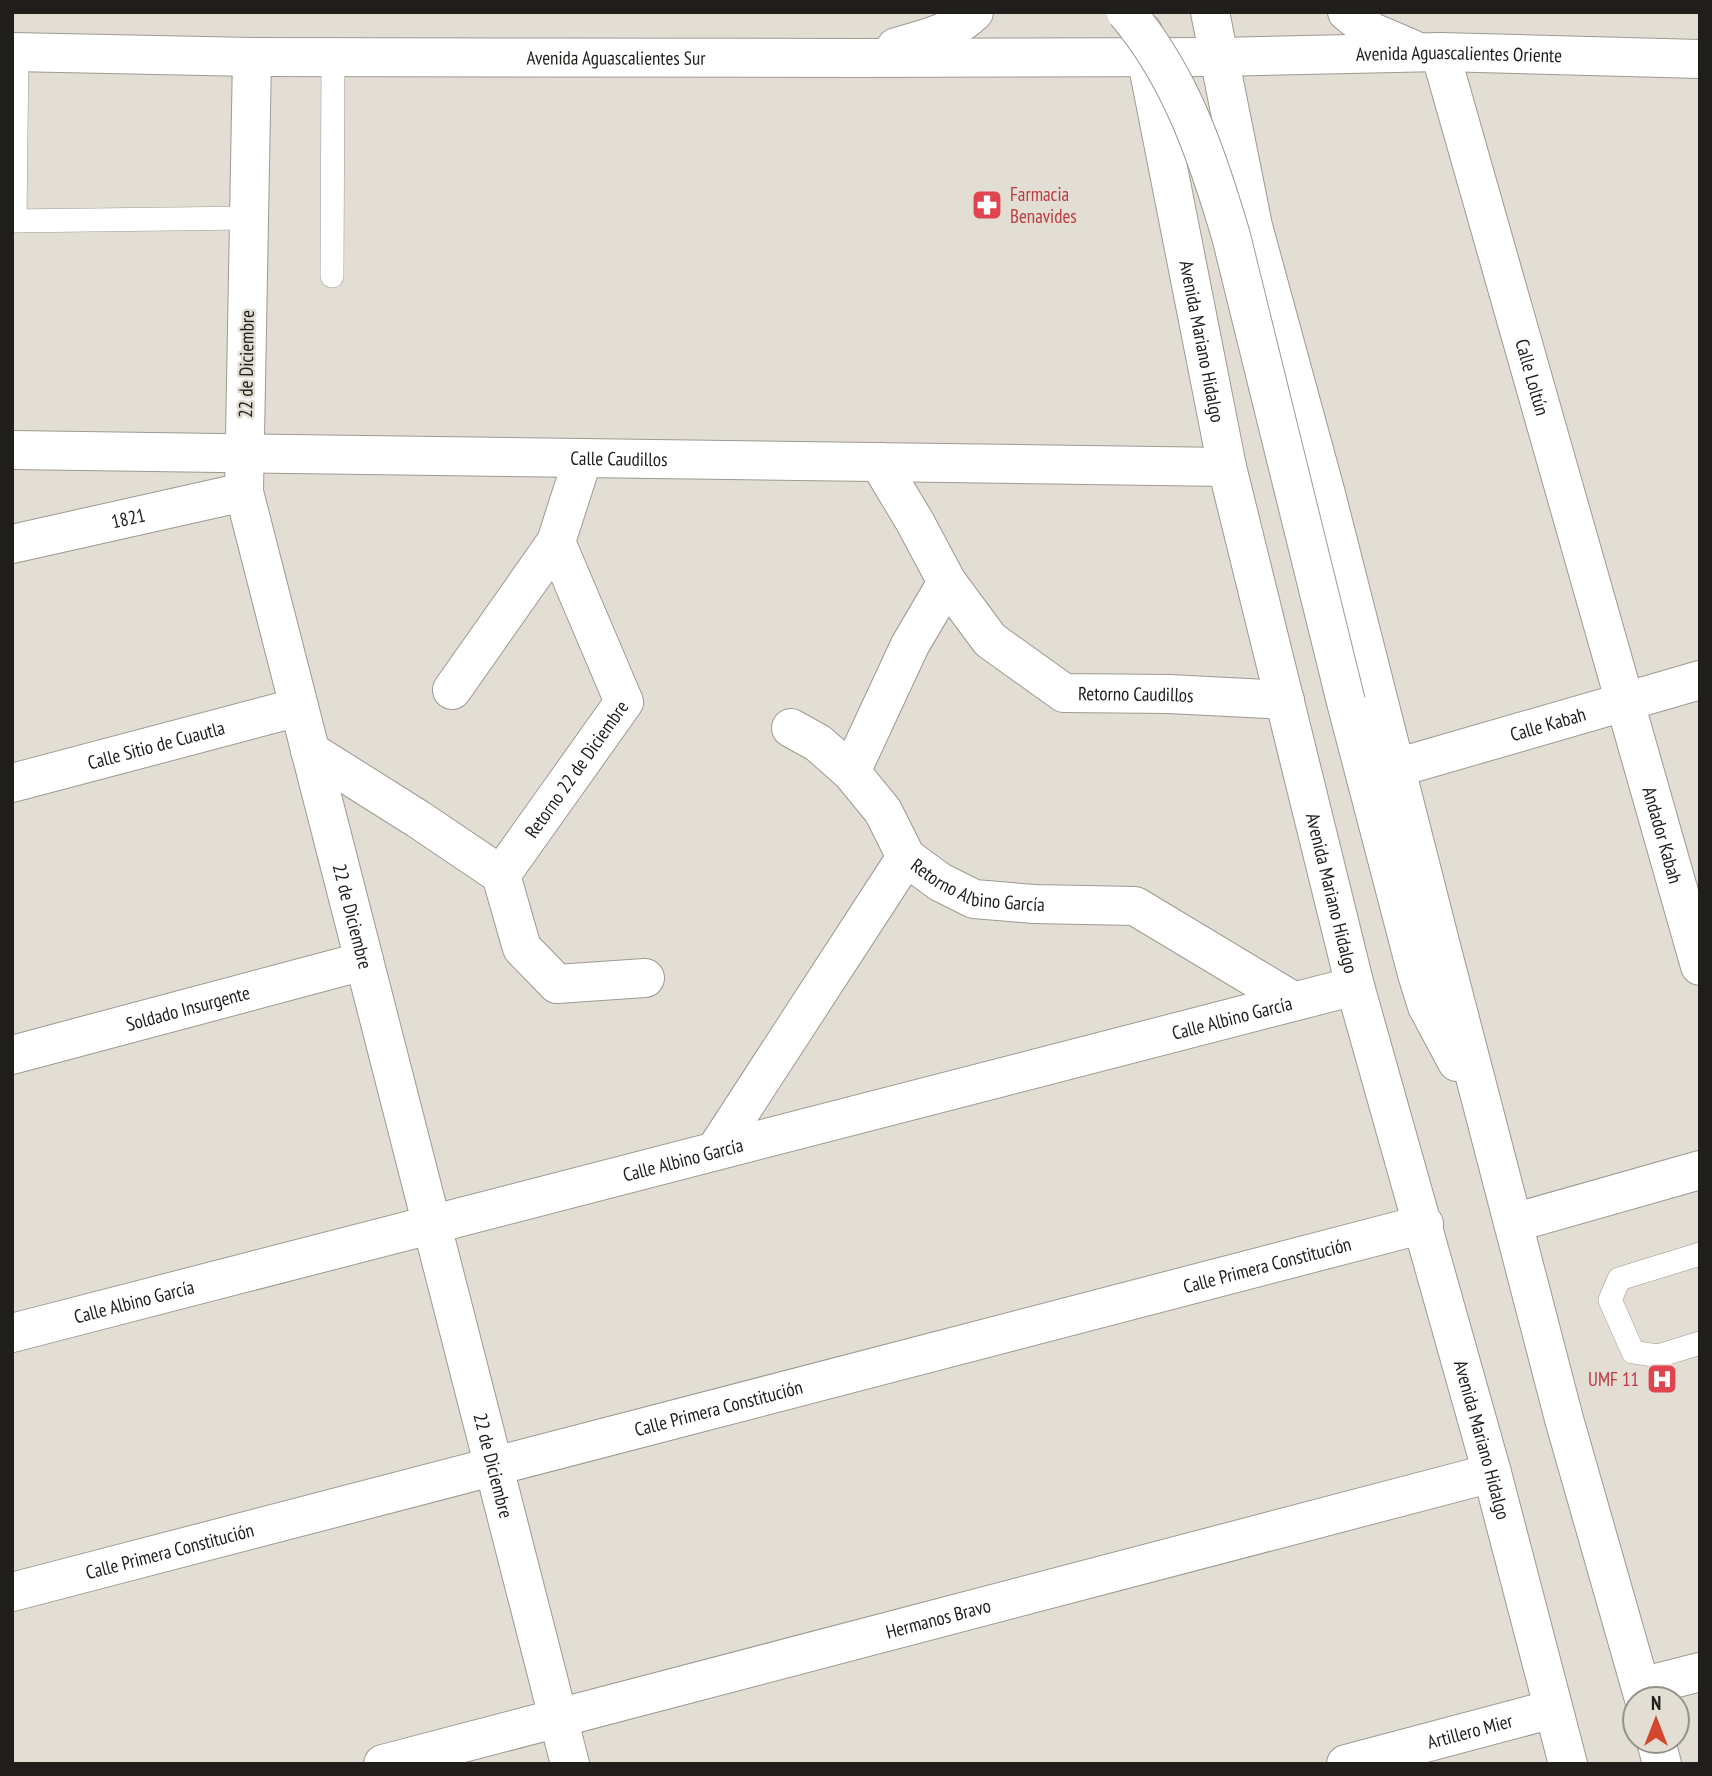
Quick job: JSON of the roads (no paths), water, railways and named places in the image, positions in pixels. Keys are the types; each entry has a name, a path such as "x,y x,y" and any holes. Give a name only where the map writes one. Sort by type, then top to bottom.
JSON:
{"street":[{"path":"857,58 934,36 954,27 974,12"},
{"path":"1126,12 1165,65 1210,165 1231,236 1413,961 1427,1006 1459,1066 1480,1095"},
{"name":"Avenida Mariano Hidalgo","path":"1141,12 1146,56 1227,467 1355,986 1492,1473 1568,1764"},
{"path":"1210,12 1253,226 1326,494 1571,1446 1641,1685"},
{"path":"1347,12 1373,32 1429,52"},
{"name":"Avenida Aguascalientes Sur","path":"15,52 252,57 1219,57"},
{"name":"Avenida Aguascalientes Oriente","path":"1219,57 1429,52 1700,58"},
{"name":"Calle Loltún","path":"1429,52 1625,702"},
{"name":"22 de Diciembre","path":"252,57 244,492 570,1764"},
{"name":"Calle Caudillos","path":"12,450 1227,467"},
{"path":"452,690 556,542 583,458"},
{"name":"Retorno Caudillos","path":"879,462 947,582 990,640 1064,693 1169,694 1284,700"},
{"name":"1821","path":"12,544 244,492"},
{"name":"Retorno 22 de Diciembre","path":"501,875 624,702 556,542"},
{"path":"850,772 910,645 947,582"},
{"name":"Calle Kabah","path":"1396,768 1700,680"},
{"name":"Andador Kabah","path":"1625,702 1700,966"},
{"name":"Calle Sitio de Cuautla","path":"12,783 299,707"},
{"path":"791,728 818,743 850,772 883,811 906,858"},
{"path":"310,751 501,875 522,948 557,984 645,978"},
{"name":"Retorno Albino García","path":"715,1151 906,858 940,882 974,899 1034,904 1135,906 1293,1001"},
{"name":"Soldado Insurgente","path":"12,1055 365,961"},
{"name":"Calle Albino García","path":"12,1333 1355,986"},
{"path":"1513,1223 1700,1170"},
{"name":"Calle Primera Constitución","path":"12,1592 1423,1224"},
{"name":"Hermanos Bravo","path":"383,1764 1492,1473"},
{"path":"1665,1685 1700,1672"},
{"name":"Artillero Mier","path":"1346,1764 1553,1709"}],"lane":[{"path":"15,52 14,221 249,218"},
{"path":"332,276 333,57"},
{"path":"1700,1254 1619,1279 1609,1300 1633,1352 1658,1356 1700,1343"}],"place":[{"name":"Farmacia Benavides","path":"987,205"},
{"name":"UMF 11","path":"1662,1379"}]}
